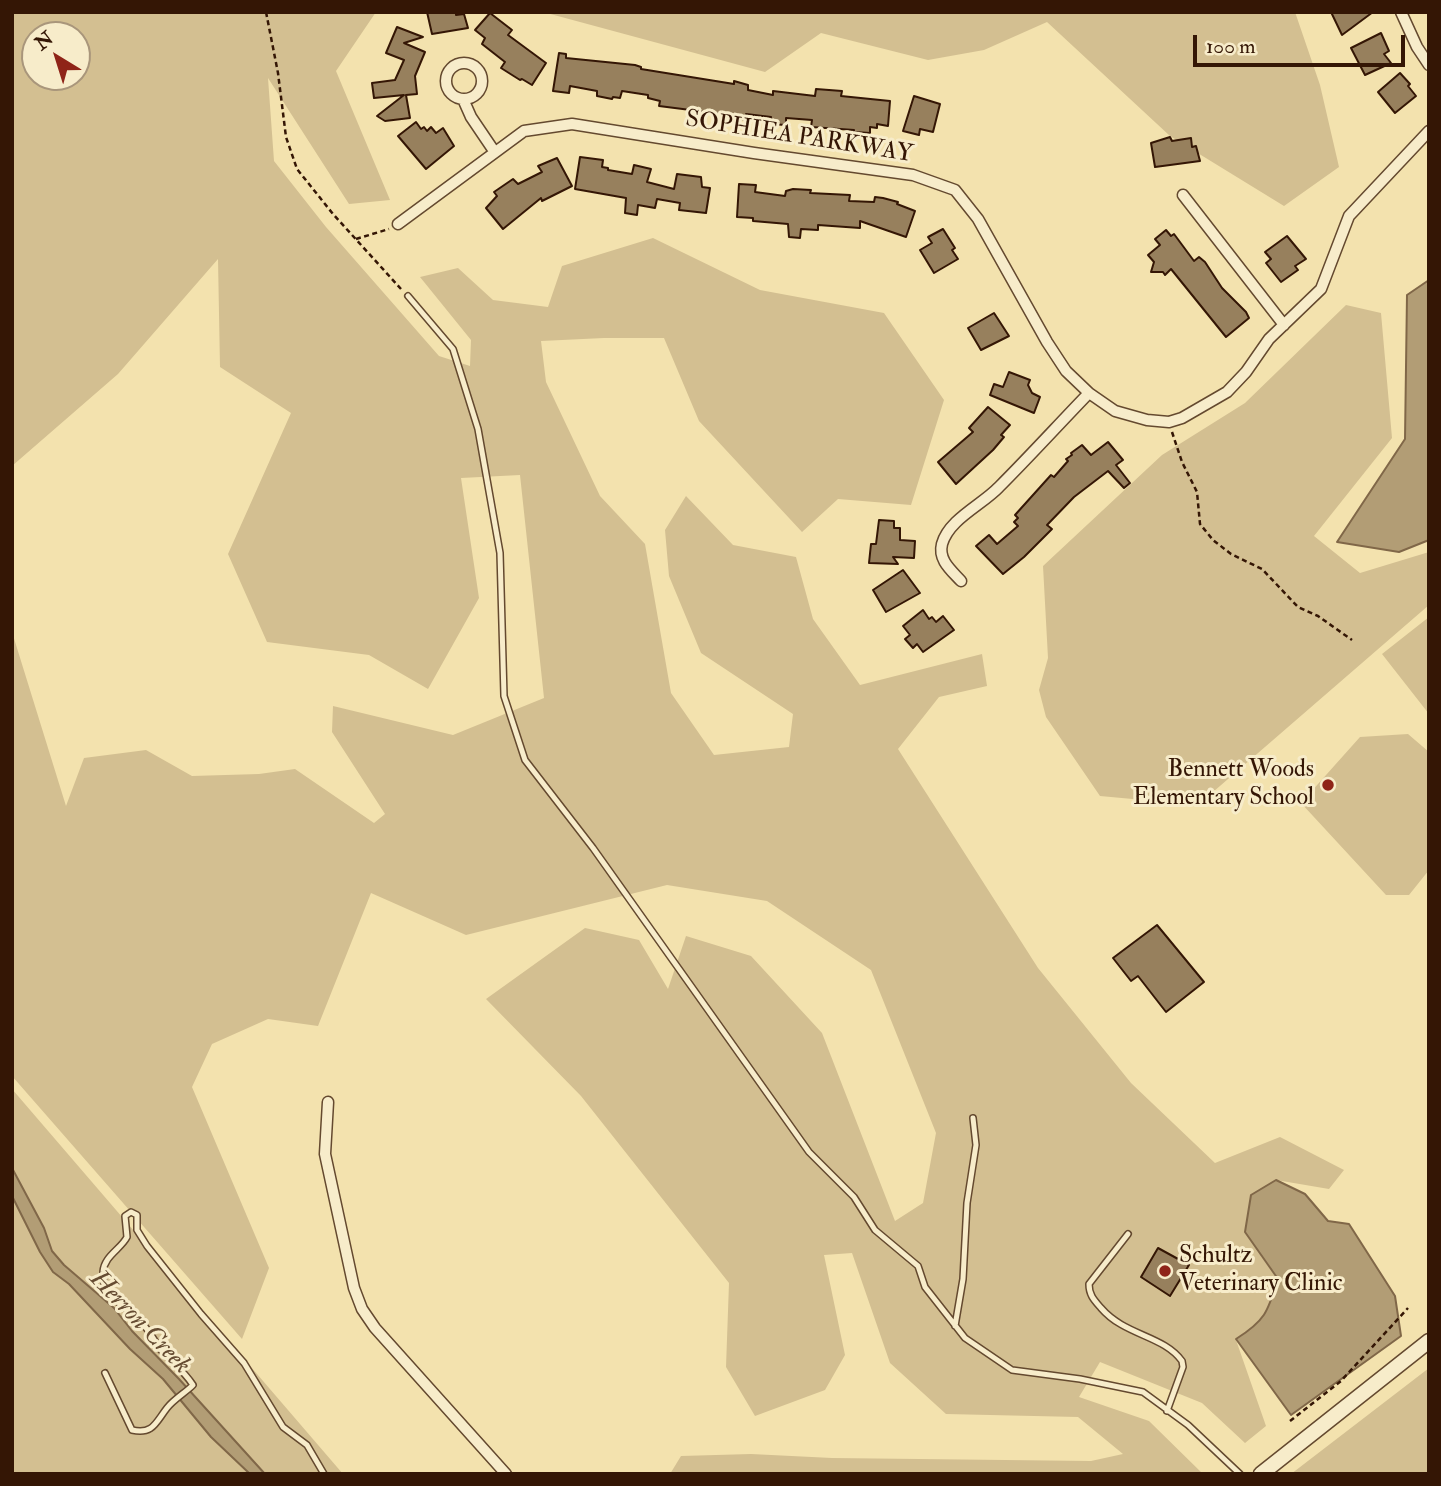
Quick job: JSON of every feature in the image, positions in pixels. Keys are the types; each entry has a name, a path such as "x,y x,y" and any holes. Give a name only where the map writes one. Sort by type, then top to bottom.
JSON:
{"street":[{"path":"1401,12 1417,47 1429,65"},
{"path":"463,99 471,117 494,151"},
{"name":"SOPHIEA PARKWAY","path":"398,224 524,131 572,124 913,175 955,190 978,219 1047,342 1066,371 1088,393 1115,411 1147,420 1168,422"},
{"path":"1168,422 1182,418 1227,392 1246,372 1269,339 1321,289 1349,216 1429,131"},
{"path":"1183,195 1284,325"},
{"path":"961,581 946,565 941,555 947,533 999,487 1088,393"},
{"path":"328,1102 325,1154 362,1309 375,1328 506,1474"},
{"path":"1261,1474 1429,1341"}],"lane":[{"path":"408,296 453,349 478,429 500,554 504,696 525,760 593,848 809,1152 854,1197 875,1230 918,1266 925,1287 965,1338 1012,1370 1080,1379 1143,1392 1188,1425 1240,1474"},
{"path":"955,1326 962,1279 967,1203 976,1145 973,1118"},
{"path":"105,1373 132,1430 146,1432 156,1425 173,1403 193,1385 163,1352 141,1322 115,1298 104,1282 103,1271 108,1259 128,1237 125,1216 128,1212 137,1214 137,1230 147,1246 244,1363 283,1427 307,1445 324,1474"},
{"path":"1128,1234 1089,1284 1089,1292 1113,1322 1164,1345 1182,1362 1183,1367 1167,1411"}],"path":[{"path":"266,12 278,73 286,137 297,169 408,296"},
{"path":"356,239 381,233 398,224"},
{"path":"1168,422 1182,462 1197,492 1200,524 1213,540 1231,554 1262,569 1298,607 1307,610 1352,640"},
{"path":"1290,1421 1341,1381 1408,1308"}],"shaded area":[{"path":"12,12 376,12 336,71 390,200 349,204 268,78 274,161 326,227 439,356 470,366 471,340 420,277 458,268 493,300 548,307 562,266 653,238 760,290 884,313 944,400 911,505 838,499 802,532 699,421 664,338 541,341 546,382 600,496 645,544 671,693 714,755 789,747 793,714 701,653 669,576 665,530 686,496 733,545 796,557 813,619 860,685 982,654 987,686 939,697 898,749 1038,968 1131,1083 1215,1163 1280,1137 1344,1170 1329,1189 1276,1180 1251,1195 1261,1256 1278,1279 1260,1321 1236,1340 1266,1426 1245,1443 1202,1403 1100,1362 1079,1397 1149,1421 1203,1474 670,1474 681,1456 751,1454 832,1458 1091,1461 1123,1454 1078,1417 946,1414 890,1363 852,1253 824,1255 845,1355 825,1390 755,1416 726,1367 729,1283 581,1096 486,999 585,928 639,940 668,989 686,936 751,956 822,1033 895,1221 923,1203 936,1133 871,970 767,901 667,885 466,935 371,893 318,1026 268,1019 212,1044 192,1087 269,1268 242,1339 12,1076 12,632 66,806 84,758 146,750 192,776 259,774 295,769 374,823 385,814 332,732 333,706 453,735 544,698 520,475 461,478 479,598 428,689 369,655 267,642 228,554 291,413 220,367 218,259 118,374 12,466"},
{"path":"543,12 1295,12 1320,85 1339,167 1284,206 1170,136 1047,22 984,50 928,60 821,33 765,72"},
{"path":"1429,280 1429,540 1399,552 1337,542 1405,439 1407,295"},
{"path":"1346,305 1381,313 1392,438 1314,536 1360,573 1429,552 1429,605 1198,805 1100,796 1046,717 1039,690 1048,658 1043,566 1162,455 1245,403"},
{"path":"1429,617 1429,714 1382,654"},
{"path":"1408,734 1429,752 1429,870 1409,895 1386,895 1301,803 1360,737"},
{"path":"12,1089 343,1474 12,1474"},
{"path":"12,1168 44,1228 52,1251 64,1265 114,1308 132,1331 265,1474 250,1474 211,1437 163,1379 130,1349 69,1284 53,1272 12,1196"},
{"path":"1276,1180 1305,1194 1328,1221 1349,1224 1395,1296 1401,1336 1291,1415 1236,1339 1260,1320 1278,1279 1245,1232 1251,1195"},
{"path":"1429,1368 1429,1474 1291,1474"}],"building":[{"path":"427,12 464,14 468,28 432,34"},
{"path":"1331,12 1373,12 1342,35"},
{"path":"490,13 512,30 508,35 546,63 532,85 501,68 505,62 482,44 485,38 475,30"},
{"path":"397,27 423,37 404,43 425,52 415,76 417,94 406,95 410,118 385,121 377,116 404,95 374,98 372,83 395,80 404,60 386,53"},
{"path":"1381,33 1389,51 1384,54 1391,63 1365,75 1351,48"},
{"path":"559,53 566,54 566,58 635,65 641,69 734,84 734,81 748,85 748,90 773,95 773,91 815,96 816,89 842,91 841,96 890,101 888,126 877,124 877,128 870,127 870,133 811,127 812,120 786,118 786,125 770,124 771,117 746,114 745,120 722,114 659,106 660,101 648,98 648,95 622,91 620,98 612,99 597,96 597,91 570,86 569,93 553,91"},
{"path":"1400,73 1416,96 1395,113 1378,92"},
{"path":"914,96 940,104 933,132 920,129 919,135 903,131"},
{"path":"416,122 421,129 424,127 427,131 431,127 436,133 443,128 454,146 426,169 398,136"},
{"path":"1170,137 1172,141 1191,138 1192,147 1196,146 1200,161 1155,167 1151,143"},
{"path":"580,157 603,160 602,167 608,170 632,174 634,165 651,169 647,182 674,189 677,174 701,177 702,187 710,188 706,213 679,210 680,203 657,199 655,208 638,205 637,215 625,213 626,198 575,189"},
{"path":"557,158 572,186 542,201 541,198 503,229 486,208 497,196 494,192 513,179 518,184 542,172 538,166"},
{"path":"739,184 756,185 755,192 785,196 786,191 793,189 811,190 810,193 850,195 849,201 874,202 875,197 883,198 915,211 906,237 860,221 860,228 818,225 818,230 801,229 800,238 789,237 788,224 737,217"},
{"path":"943,229 955,248 952,250 958,259 934,273 920,250 932,243 928,237"},
{"path":"1166,230 1171,236 1174,234 1194,261 1199,257 1205,262 1222,288 1246,312 1249,318 1226,337 1171,269 1165,275 1163,272 1151,272 1154,262 1148,255 1160,245 1155,239"},
{"path":"1287,236 1306,259 1295,266 1298,270 1281,282 1266,263 1271,259 1265,252"},
{"path":"994,313 1009,336 981,350 968,328"},
{"path":"1009,372 1030,380 1028,385 1032,393 1040,397 1034,413 990,395 994,384 1003,387"},
{"path":"988,407 1010,425 993,450 956,484 938,462 973,432 969,428"},
{"path":"1108,442 1123,460 1116,465 1130,483 1124,488 1108,471 1074,497 1047,525 1052,529 1003,574 976,546 989,535 997,544 1018,526 1014,522 1018,518 1015,515 1051,475 1054,477 1068,461 1066,459 1071,453 1082,445 1091,455"},
{"path":"879,520 894,521 894,528 900,528 900,540 915,541 914,558 893,557 898,564 869,563 871,544 876,544"},
{"path":"903,570 920,593 886,612 873,590"},
{"path":"923,610 929,619 932,617 936,622 943,616 954,630 923,652 917,644 913,648 905,639 910,635 903,626"},
{"path":"1157,925 1204,982 1166,1012 1138,976 1131,981 1113,958"},
{"name":"Schultz Veterinary Clinic","path":"1158,1248 1189,1265 1170,1296 1141,1277"}],"place":[{"name":"Bennett Woods Elementary School","path":"1328,785"},
{"name":"Schultz Veterinary Clinic","path":"1165,1271"}],"water label":[{"name":"Herron Creek","path":"139,1323"}]}
